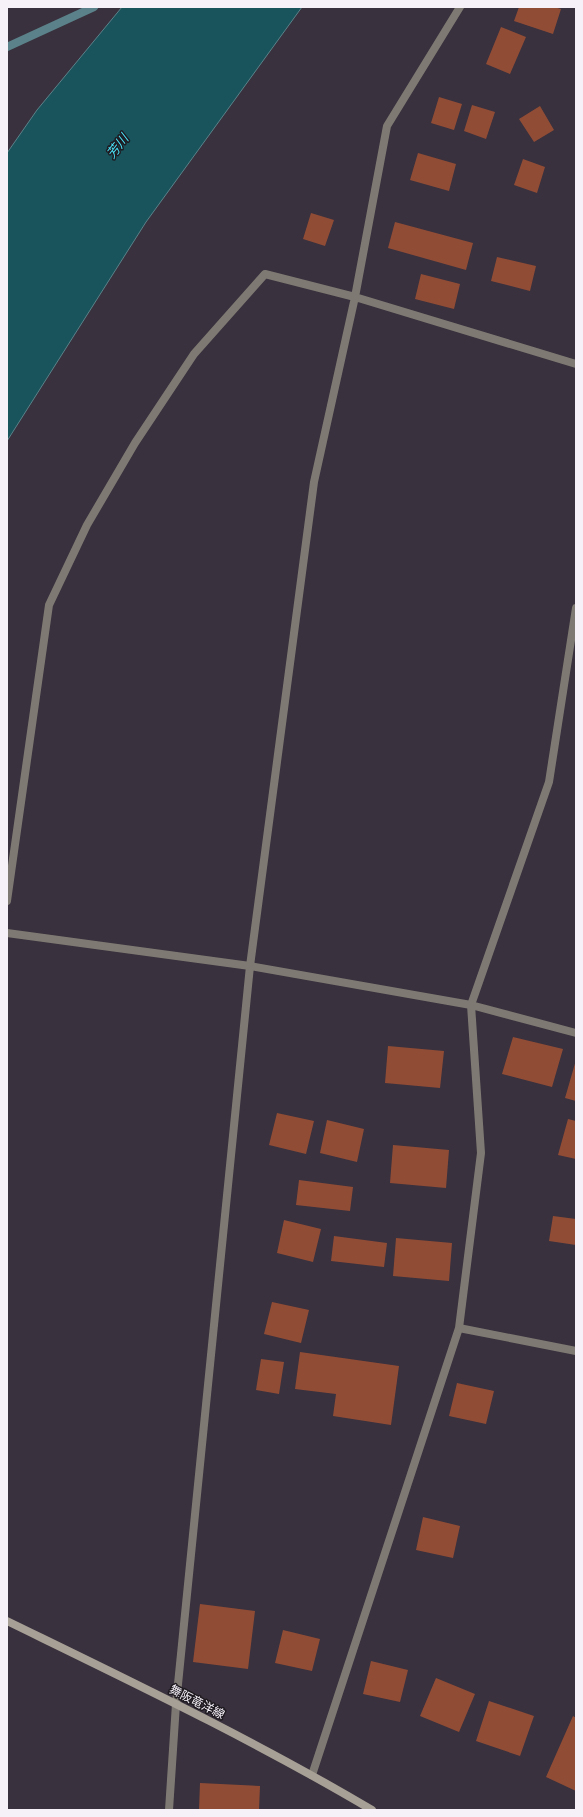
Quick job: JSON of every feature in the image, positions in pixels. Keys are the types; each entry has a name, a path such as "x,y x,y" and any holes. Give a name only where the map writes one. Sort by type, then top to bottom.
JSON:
{"main road":[{"name":"舞阪竜洋線","path":"7,1621 176,1704 312,1774 372,1810"}],"street":[{"path":"169,1810 176,1704 250,966 314,482 355,297 387,126 460,7"},
{"path":"7,901 49,605 91,518 135,443 194,354 265,274 355,297 576,364"},
{"path":"312,1774 459,1328 481,1153 471,1005 549,782 576,608"},
{"path":"7,933 250,966 471,1005 576,1033"},
{"path":"459,1328 576,1351"}],"water":[{"name":"芳川","path":"122,7 302,7 146,222 7,441 7,153 37,110"}],"building":[{"path":"519,7 554,7 561,9 553,34 514,21"},
{"path":"501,27 526,37 510,74 486,64"},
{"path":"439,97 462,104 454,130 431,123"},
{"path":"472,105 495,112 486,139 464,131"},
{"path":"540,106 554,130 534,142 519,119"},
{"path":"418,153 456,164 449,191 410,180"},
{"path":"523,159 545,167 537,193 514,185"},
{"path":"311,213 334,220 325,246 303,239"},
{"path":"395,222 473,243 466,270 388,248"},
{"path":"497,257 536,266 530,291 491,281"},
{"path":"421,274 460,284 454,309 415,299"},
{"path":"513,1037 563,1049 552,1087 502,1074"},
{"path":"388,1046 444,1051 440,1088 385,1083"},
{"path":"576,1060 576,1101 565,1098"},
{"path":"277,1113 314,1121 306,1154 269,1145"},
{"path":"568,1119 576,1121 576,1159 558,1155"},
{"path":"327,1120 364,1129 357,1162 320,1153"},
{"path":"393,1145 449,1150 446,1188 390,1183"},
{"path":"299,1180 353,1187 350,1211 296,1205"},
{"path":"553,1216 576,1219 576,1245 549,1241"},
{"path":"284,1220 321,1229 313,1262 277,1253"},
{"path":"334,1236 387,1243 384,1267 331,1261"},
{"path":"396,1238 452,1243 449,1281 393,1276"},
{"path":"272,1302 309,1310 301,1343 264,1334"},
{"path":"300,1352 399,1366 391,1425 333,1416 336,1394 295,1389"},
{"path":"261,1359 284,1362 279,1394 256,1390"},
{"path":"457,1383 494,1391 486,1424 449,1416"},
{"path":"423,1517 460,1526 453,1558 416,1550"},
{"path":"200,1604 255,1611 248,1669 193,1662"},
{"path":"283,1630 320,1639 312,1671 275,1663"},
{"path":"371,1661 408,1670 400,1702 363,1694"},
{"path":"436,1678 475,1694 459,1732 420,1716"},
{"path":"489,1701 534,1716 520,1756 476,1741"},
{"path":"573,1716 576,1718 576,1791 546,1777"},
{"path":"200,1783 260,1786 259,1810 199,1810"}],"waterway":[{"path":"7,47 94,7"}]}
